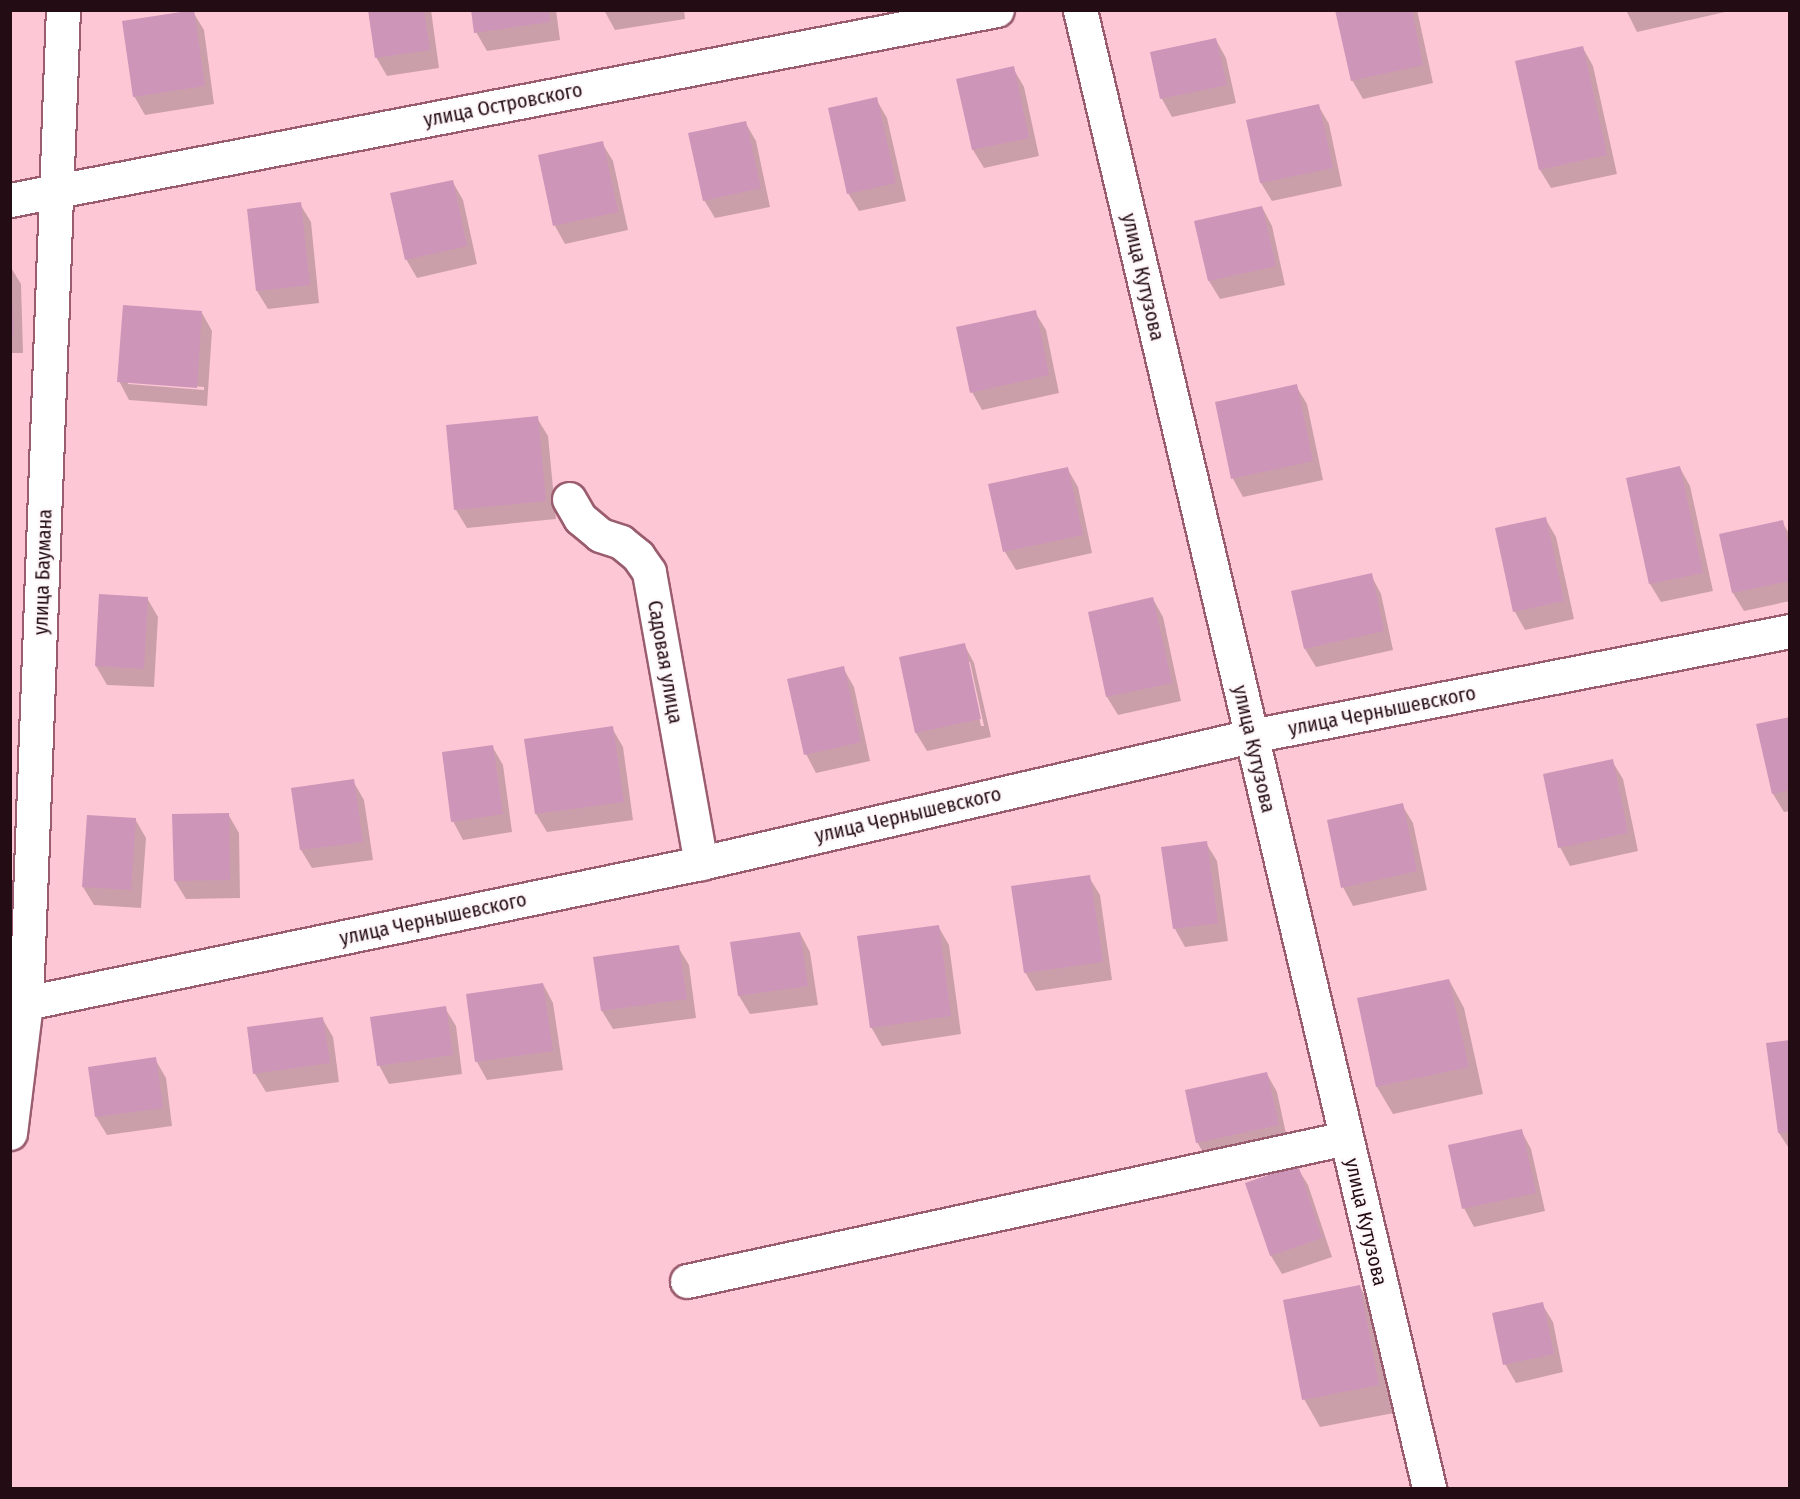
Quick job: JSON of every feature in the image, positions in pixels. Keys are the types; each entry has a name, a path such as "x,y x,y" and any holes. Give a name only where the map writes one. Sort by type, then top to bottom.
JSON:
{"street":[{"name":"улица Баумана","path":"10,1133 26,1003 63,10"},
{"name":"улица Островского","path":"10,200 997,10"},
{"name":"улица Кутузова","path":"1080,10 1429,1488"},
{"name":"Садовая улица","path":"569,499 580,518 600,535 630,549 649,572 701,863"},
{"name":"улица Чернышевского","path":"26,1003 701,863 1251,736 1790,631"},
{"path":"687,1281 1346,1138"}],"building":[{"path":"194,10 205,86 133,97 122,21"},
{"path":"368,10 424,10 430,50 375,58"},
{"path":"471,10 549,10 550,22 474,33"},
{"path":"1335,10 1412,10 1423,65 1351,81"},
{"path":"1216,38 1227,85 1160,99 1150,52"},
{"path":"1583,46 1607,155 1539,170 1515,61"},
{"path":"1014,66 1029,138 972,150 956,79"},
{"path":"877,97 896,183 847,194 828,108"},
{"path":"1319,104 1333,168 1260,183 1246,120"},
{"path":"746,121 761,188 703,201 688,133"},
{"path":"603,141 618,212 553,226 538,155"},
{"path":"453,180 467,246 405,260 390,193"},
{"path":"301,202 310,285 256,291 247,209"},
{"path":"1262,206 1276,266 1208,281 1194,221"},
{"path":"10,297 12,297 14,335 10,335"},
{"path":"123,305 202,311 197,388 117,382"},
{"path":"1036,310 1049,375 970,393 956,327"},
{"path":"1297,384 1313,461 1231,479 1215,402"},
{"path":"538,416 546,501 454,510 446,425"},
{"path":"1680,466 1703,573 1649,584 1626,478"},
{"path":"1068,467 1083,535 1003,552 988,484"},
{"path":"1546,517 1564,601 1513,612 1495,528"},
{"path":"1783,520 1790,552 1790,581 1732,593 1719,534"},
{"path":"1372,573 1384,631 1304,649 1291,591"},
{"path":"99,594 148,597 144,669 95,666"},
{"path":"1153,597 1172,683 1106,697 1088,612"},
{"path":"965,643 981,719 915,733 899,657"},
{"path":"844,666 861,742 804,755 787,679"},
{"path":"1790,717 1790,790 1772,794 1756,724"},
{"path":"613,726 624,802 535,814 524,739"},
{"path":"493,745 503,814 451,822 442,752"},
{"path":"1613,759 1628,833 1558,848 1543,774"},
{"path":"354,779 363,842 300,850 291,788"},
{"path":"1403,803 1417,871 1341,888 1327,820"},
{"path":"229,813 230,880 174,881 172,814"},
{"path":"87,815 136,818 131,890 82,887"},
{"path":"1207,841 1218,923 1173,929 1161,847"},
{"path":"1090,875 1103,962 1024,973 1011,886"},
{"path":"939,925 951,1016 870,1028 857,936"},
{"path":"800,932 808,986 738,996 730,942"},
{"path":"679,945 687,999 601,1011 593,957"},
{"path":"1449,979 1469,1067 1376,1087 1357,998"},
{"path":"543,983 553,1051 475,1062 466,994"},
{"path":"446,1006 453,1055 377,1066 370,1017"},
{"path":"323,1017 330,1063 253,1074 247,1027"},
{"path":"1790,1040 1790,1132 1778,1133 1766,1043"},
{"path":"156,1057 163,1108 95,1117 88,1067"},
{"path":"1267,1072 1279,1125 1196,1143 1185,1090"},
{"path":"1522,1129 1536,1193 1462,1209 1448,1145"},
{"path":"1298,1165 1322,1238 1270,1256 1245,1183"},
{"path":"1360,1285 1379,1385 1302,1400 1283,1300"},
{"path":"1543,1302 1554,1354 1503,1365 1492,1313"}]}
